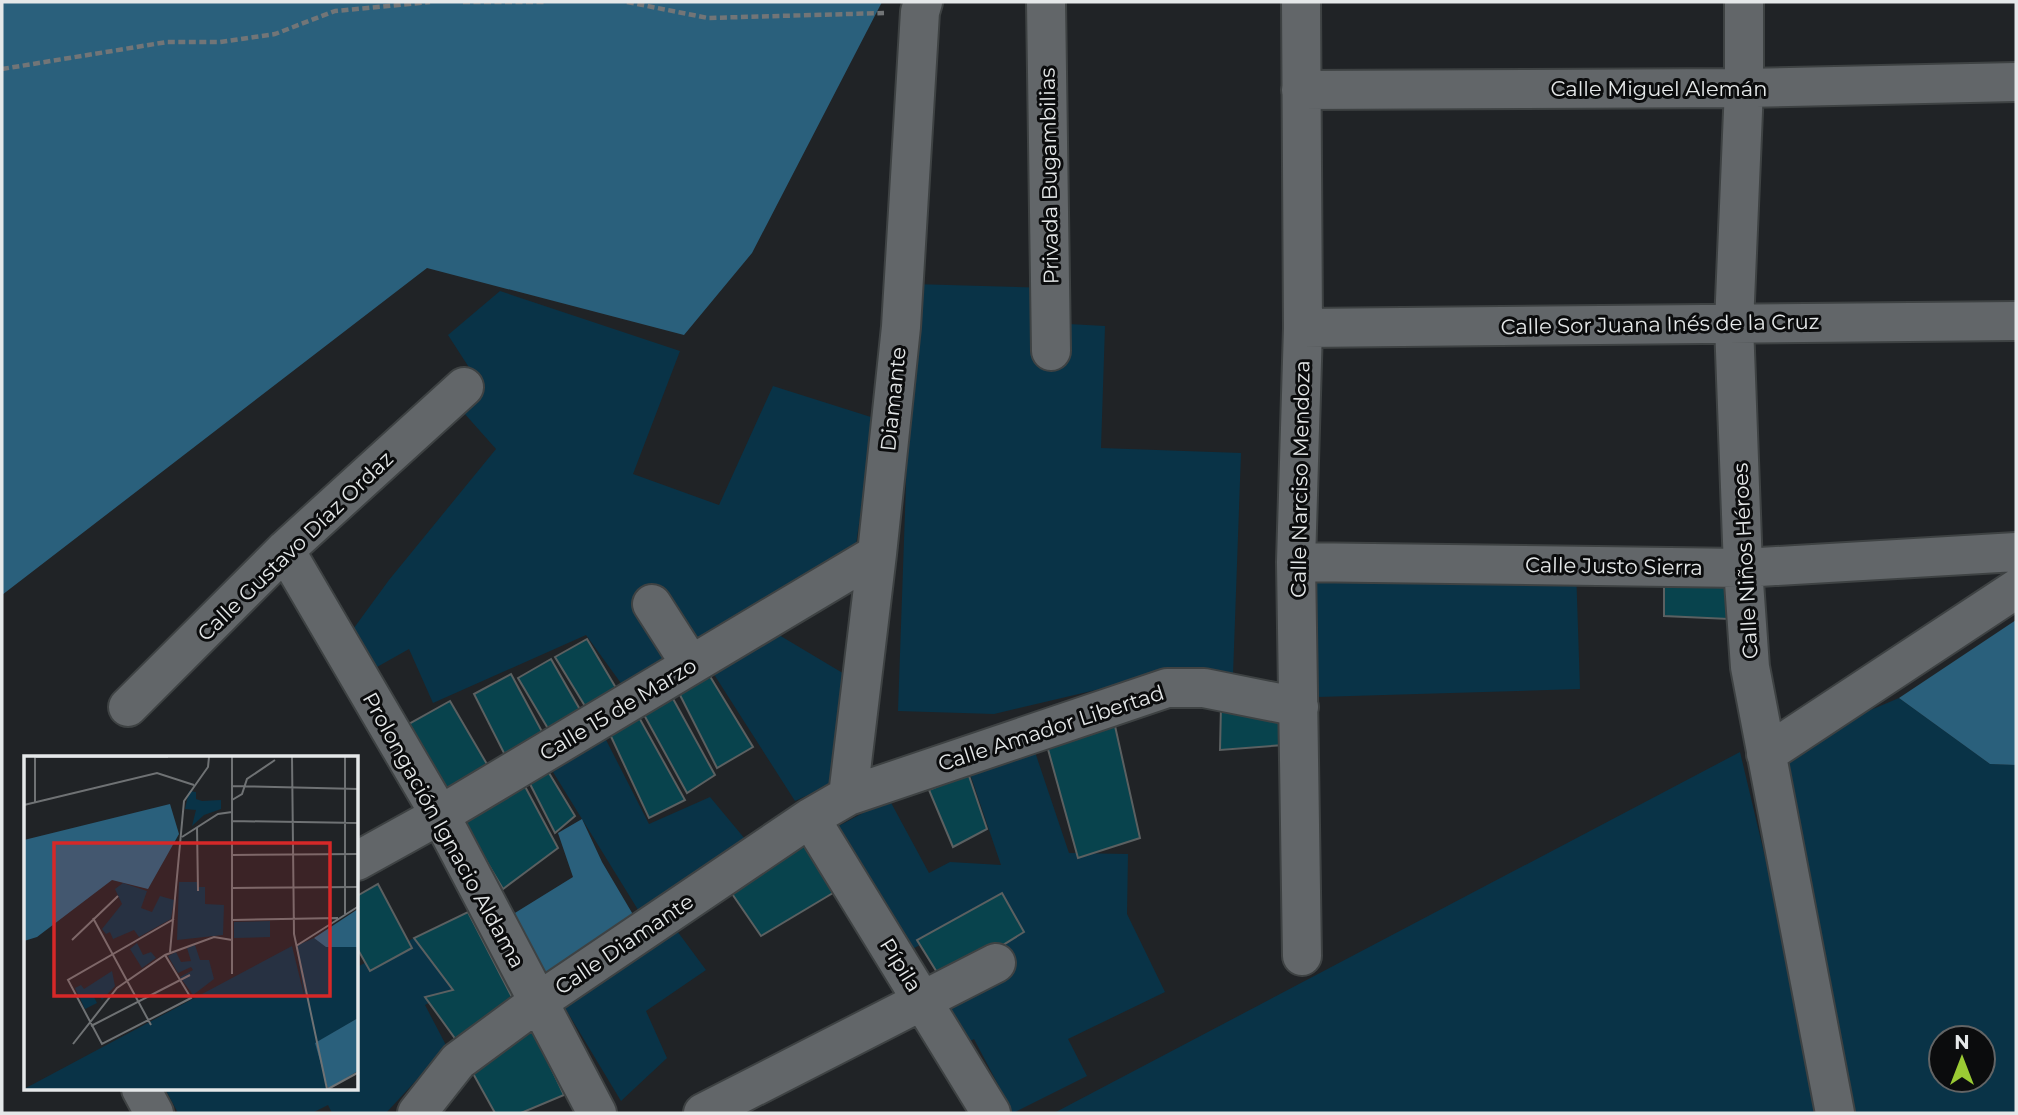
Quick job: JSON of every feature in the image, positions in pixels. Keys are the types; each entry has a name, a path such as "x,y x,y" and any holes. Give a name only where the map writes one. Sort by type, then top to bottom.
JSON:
{"street":[{"name":"Privada Bugambilias","path":"1046,2 1051,351"},
{"name":"Calle Narciso Mendoza","path":"1301,2 1303,328 1296,562 1302,956"},
{"name":"Calle Niños Héroes","path":"1744,2 1744,88 1734,324 1743,568 1751,667 1835,1113"},
{"name":"Diamante","path":"848,796 901,327 922,7"},
{"name":"Calle Miguel Alemán","path":"1301,90 1744,88 2016,82"},
{"name":"Calle Sor Juana Inés de la Cruz","path":"1303,328 2016,321"},
{"name":"Calle Gustavo Díaz Ordaz","path":"128,707 285,550 464,387"},
{"name":"Prolongación Ignacio Aldama","path":"285,550 440,815 597,1113"},
{"name":"Calle Justo Sierra","path":"1296,562 1743,568 2016,552"},
{"name":"Calle 15 de Marzo","path":"359,860 440,815 877,554"},
{"path":"1766,754 2016,589"},
{"path":"652,604 691,665"},
{"name":"Calle Amador Libertad","path":"848,796 1167,688 1204,688 1299,707"},
{"name":"Calle Diamante","path":"417,1113 458,1061 538,1002 810,818 848,796"},
{"name":"Pípila","path":"810,818 991,1113"},
{"path":"703,1113 996,963"},
{"path":"142,1090 154,1113"}],"path":[{"path":"2,69 167,42 220,42 275,34 335,11 430,2"},
{"path":"463,2 546,2"},
{"path":"627,2 708,18 922,7"}],"shaded area":[{"path":"2,2 882,2 752,253 684,335 427,268 2,595"},
{"path":"913,284 1052,288 1050,323 1105,326 1101,448 1241,453 1233,675 1168,673 994,714 898,711"},
{"path":"500,291 680,351 633,474 719,505 773,386 874,418 854,559 623,686 586,635 433,703 409,649 377,667 351,632 389,580 496,449 464,413 470,369 448,335"},
{"path":"1576,568 1580,689 1318,697 1314,576"},
{"path":"2016,620 2016,765 1990,764 1899,698"},
{"path":"779,635 846,675 832,784 795,801 708,665"},
{"path":"1899,698 1990,764 2016,765 2016,1113 1835,1113 1766,754"},
{"path":"602,732 649,824 710,797 745,839 640,913 553,772"},
{"path":"1033,746 1069,853 1128,854 1127,914 1165,992 1068,1039 1087,1076 1013,1113 974,1039 956,1049 920,981 1014,930 999,903 903,954 835,828 889,799 929,873 950,862 1001,865 968,768"},
{"path":"1740,752 1826,1113 1054,1113"},
{"path":"582,819 602,862 638,923 549,984 510,916 573,877 558,833"},
{"path":"666,916 706,970 646,1011 667,1058 621,1101 556,993"},
{"path":"424,933 453,990 425,1005 447,1047 386,1113 332,1113 328,1105 312,1113 178,1113 166,1090 359,1090 359,966"}],"building":[{"path":"1726,576 1729,619 1664,616 1664,577"},
{"path":"587,639 619,693 588,711 555,657"},
{"path":"551,659 582,713 550,732 518,678"},
{"path":"708,673 753,747 717,768 679,693"},
{"path":"511,674 546,739 507,759 474,694"},
{"path":"671,695 715,775 687,793 643,713"},
{"path":"450,701 491,771 450,795 409,724"},
{"path":"1221,705 1288,715 1284,745 1220,750"},
{"path":"636,712 685,800 649,818 608,730"},
{"path":"1113,717 1140,838 1078,858 1046,742"},
{"path":"546,768 575,816 555,833 528,780"},
{"path":"968,773 987,829 953,847 929,790"},
{"path":"521,779 558,848 503,889 459,815"},
{"path":"802,831 838,890 761,936 726,885"},
{"path":"378,884 412,948 370,971 359,952 359,895"},
{"path":"1002,893 1024,932 943,982 917,940"},
{"path":"468,912 514,1001 459,1044 425,997 453,990 414,938"},
{"path":"528,1019 564,1095 521,1113 495,1113 470,1068"}]}
